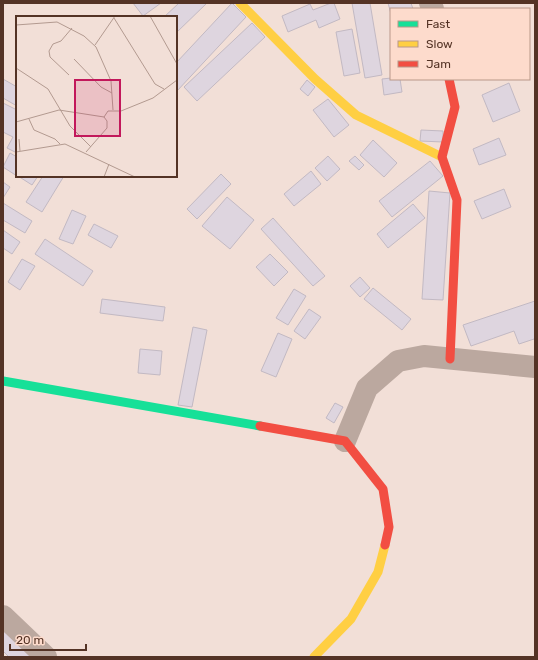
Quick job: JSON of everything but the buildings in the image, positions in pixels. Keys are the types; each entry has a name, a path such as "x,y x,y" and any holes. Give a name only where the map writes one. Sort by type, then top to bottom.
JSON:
{"street":[{"path":"240,3 315,79 356,115 442,157"},
{"path":"449,80 455,107 442,157 457,200 450,359"},
{"path":"345,441 366,388 398,361 424,356 535,367"},
{"path":"3,381 345,441 383,489 389,527 378,572 351,620 314,657"},
{"path":"3,616 46,657"}],"traffic: fast":[{"path":"3,381 260,426"}],"traffic: slow":[{"path":"240,3 315,79 356,115 442,157"},
{"path":"314,657 351,619 378,572 385,545"}],"traffic: jam":[{"path":"449,80 455,107 442,157 457,200 450,359"},
{"path":"260,426 345,441 383,489 389,527 385,545"}]}
